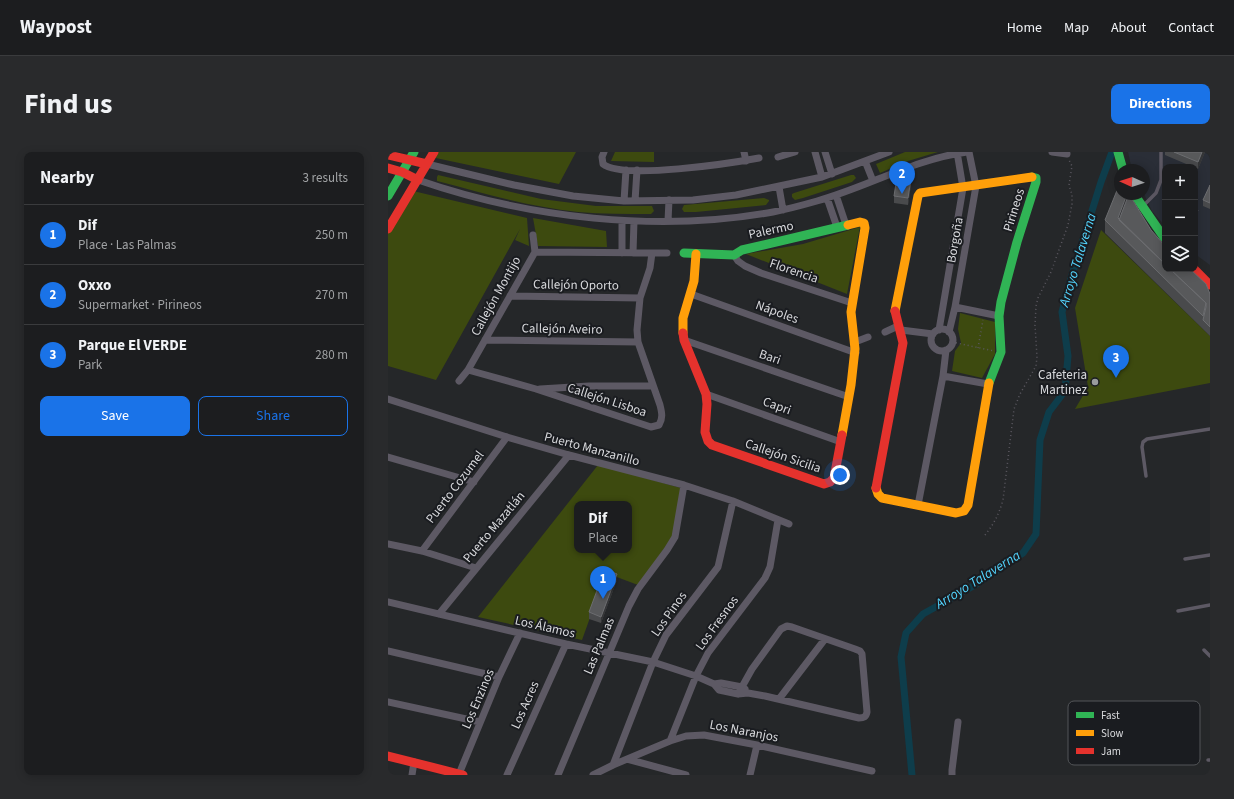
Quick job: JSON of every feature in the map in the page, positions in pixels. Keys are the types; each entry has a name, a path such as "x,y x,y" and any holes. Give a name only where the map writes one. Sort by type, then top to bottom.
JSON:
{"street":[{"path":"388,229 434,152"},
{"path":"604,152 602,157 603,164 613,169 626,170 702,167 759,158"},
{"path":"744,152 746,161"},
{"path":"778,157 795,152"},
{"path":"815,152 822,177"},
{"path":"825,152 832,174"},
{"path":"388,155 412,156 427,164 514,185 573,196 635,201 693,200 736,195 779,187 832,174 889,152"},
{"path":"388,168 402,172 418,180 438,187 509,206 571,216 622,221 668,221 727,218 782,210 836,195 916,164 957,153 968,152"},
{"name":"Borgoña","path":"949,332 955,307 976,186 968,152"},
{"path":"1052,152 1067,154"},
{"path":"1118,152 1121,164"},
{"name":"Borgoña","path":"936,332 963,188 957,153"},
{"path":"388,196 392,181 402,172 412,156"},
{"path":"865,162 873,181"},
{"path":"624,201 626,170"},
{"path":"635,201 637,170"},
{"name":"Pirineos","path":"1032,177 1035,177 1036,180 1007,278 999,316 1001,352 988,384 968,505 965,510 956,513 882,498 876,491 876,485 903,343 903,336 895,317 895,311 918,196 920,193 924,192 963,188 1032,177"},
{"path":"779,187 782,210"},
{"path":"836,195 846,225"},
{"path":"827,198 836,228"},
{"path":"668,221 669,200"},
{"path":"1136,200 1140,209 1162,236"},
{"path":"622,221 622,253"},
{"path":"633,253 634,221"},
{"name":"Palermo","path":"684,253 734,255 742,250 846,225 860,222 864,223"},
{"name":"Callejón Sicilia","path":"696,254 691,294 682,319 684,340 706,394 706,437 708,442 822,484 827,484 834,478 856,353 851,322 852,303 865,228 864,223"},
{"path":"533,235 535,252"},
{"name":"Callejón Montijo","path":"459,381 468,370 535,252 667,253"},
{"name":"Callejón Lisboa","path":"468,370 536,389 644,424 655,426 659,425 662,421 660,406 638,342 637,316 640,298 650,268 652,253"},
{"name":"Florencia","path":"734,255 738,261 745,266 761,273 852,303"},
{"path":"1197,272 1210,285"},
{"name":"Nápoles","path":"691,294 856,353"},
{"name":"Callejón Oporto","path":"510,296 640,298"},
{"path":"955,307 999,316"},
{"path":"885,332 899,328 936,332 942,329 949,332 953,339 951,346 946,350 939,351 934,347 931,341 936,332"},
{"path":"855,342 868,337"},
{"name":"Callejón Aveiro","path":"485,340 638,342"},
{"name":"Bari","path":"684,340 849,396"},
{"path":"918,506 943,376 946,350"},
{"path":"943,376 988,384"},
{"path":"536,389 589,386 653,386"},
{"name":"Capri","path":"706,394 841,442"},
{"name":"Puerto Manzanillo","path":"388,399 569,456 684,486 733,502 788,524"},
{"name":"Puerto Cozumel","path":"422,551 507,437"},
{"name":"Puerto Mazatlán","path":"438,614 569,456"},
{"path":"388,458 474,482"},
{"name":"Las Palmas","path":"558,775 638,589 668,550 675,536 684,486"},
{"name":"Los Pinos","path":"613,765 653,662 666,636 718,567 733,502"},
{"name":"Los Fresnos","path":"670,741 696,676 708,653 765,578 770,567 778,520"},
{"path":"388,544 422,551 476,568"},
{"name":"Los Álamos","path":"388,602 609,654 653,662 696,676 714,684 719,690 738,694 748,693 864,718 866,716 868,704 862,654 860,651 826,639"},
{"path":"738,694 752,669 784,627 792,627 826,639 779,699"},
{"name":"Los Enzinos","path":"461,774 480,722 520,633"},
{"name":"Los Acres","path":"507,775 566,644"},
{"path":"388,651 499,677"},
{"path":"714,684 721,683 742,687 748,693"},
{"path":"388,702 480,722"},
{"path":"952,775 958,722"},
{"name":"Los Naranjos","path":"593,775 626,759 670,741 686,736 704,735 757,745 861,772 872,771"},
{"path":"750,775 757,745"},
{"path":"388,756 461,774"},
{"path":"626,759 686,775"},
{"path":"412,775 414,762"}],"lane":[{"path":"1140,209 1156,193 1161,180 1161,152"},
{"path":"1146,476 1142,447 1143,442 1146,439 1210,429"},
{"path":"1185,558 1210,555"},
{"path":"1178,611 1210,605"},
{"path":"1204,650 1210,656"}],"path":[{"path":"985,535 1000,512 1014,409 1020,394 1036,366 1037,350 1034,325 1038,298 1051,272 1068,225 1072,204 1072,195 1069,186 1072,166 1067,154"},
{"path":"978,348 984,313"},
{"path":"952,342 1001,352"}],"shaded area":[{"path":"1128,152 1210,152 1210,265 1198,256 1198,164 1162,164 1162,223 1152,211 1147,200 1150,200 1150,164 1131,164"}],"green space":[{"path":"435,152 576,152 559,184 431,157"},
{"path":"615,152 654,152 654,162 611,161"},
{"path":"905,152 938,152 908,161 880,173 876,164"},
{"path":"438,175 541,199 596,206 652,206 654,211 651,214 605,214 560,210 509,200 437,181"},
{"path":"854,175 856,178 852,182 795,200 792,197 792,194 794,193"},
{"path":"409,190 527,218 529,246 515,240 520,229 436,380 388,366 388,225"},
{"path":"764,198 769,200 766,205 696,212 684,212 682,209 684,205"},
{"path":"533,218 606,231 607,247 538,246"},
{"path":"860,227 847,294 746,254 803,244"},
{"path":"1101,230 1210,336 1210,383 1075,409 1088,387 1075,308"},
{"path":"960,313 995,322 995,354 982,378 952,371 955,351 961,343 958,329"},
{"path":"598,465 681,488 674,535 638,585 606,573 582,640 478,617"}],"building":[{"path":"1174,152 1202,152 1198,162"},
{"path":"897,177 911,179 908,198 894,196"},
{"path":"1210,185 1210,203 1203,200"},
{"path":"1114,198 1114,200 1125,200 1118,218 1162,261 1162,272 1173,272 1206,303 1203,316 1105,220"},
{"path":"1127,200 1133,200 1151,230 1162,243 1162,261 1119,220"},
{"path":"1173,272 1193,272 1206,284 1210,294 1210,327 1203,320 1206,303"},
{"path":"605,569 617,574 601,617 589,612"}],"waterway":[{"name":"Arroyo Talaverna","path":"912,775 901,657 906,633 923,614 975,585 1023,553 1036,534 1040,440 1049,412 1065,391 1068,356 1062,312 1071,278 1112,152"}],"traffic: fast":[{"path":"388,196 414,152"},
{"path":"1118,152 1121,164"},
{"path":"989,383 1001,352 999,316 1001,302 1017,242 1036,182 1036,178 1032,177"},
{"path":"1138,200 1163,236"},
{"path":"684,253 734,255 742,250 848,225"}],"traffic: slow":[{"path":"895,311 918,196 920,193 1032,177"},
{"path":"842,435 851,385 855,349 851,312 865,228 864,223 860,222 848,225"},
{"path":"683,333 683,318 694,281 696,254"},
{"path":"876,488 878,494 882,498 956,513 964,511 968,505 989,383"}],"traffic: jam":[{"path":"388,229 434,152"},
{"path":"388,155 427,164"},
{"path":"388,168 402,172 418,180"},
{"path":"1197,272 1210,285"},
{"path":"876,488 903,343 895,311"},
{"path":"683,333 684,340 706,394 707,404 705,432 708,441 712,445 824,484 830,482 834,478 842,435"},
{"path":"388,756 463,775"}],"place":[{"name":"Oxxo","path":"902,194"},
{"name":"Parque El VERDE","path":"1116,378"},
{"name":"Cafeteria Martinez","path":"1095,382"},
{"name":"Dif","path":"603,599"}]}
